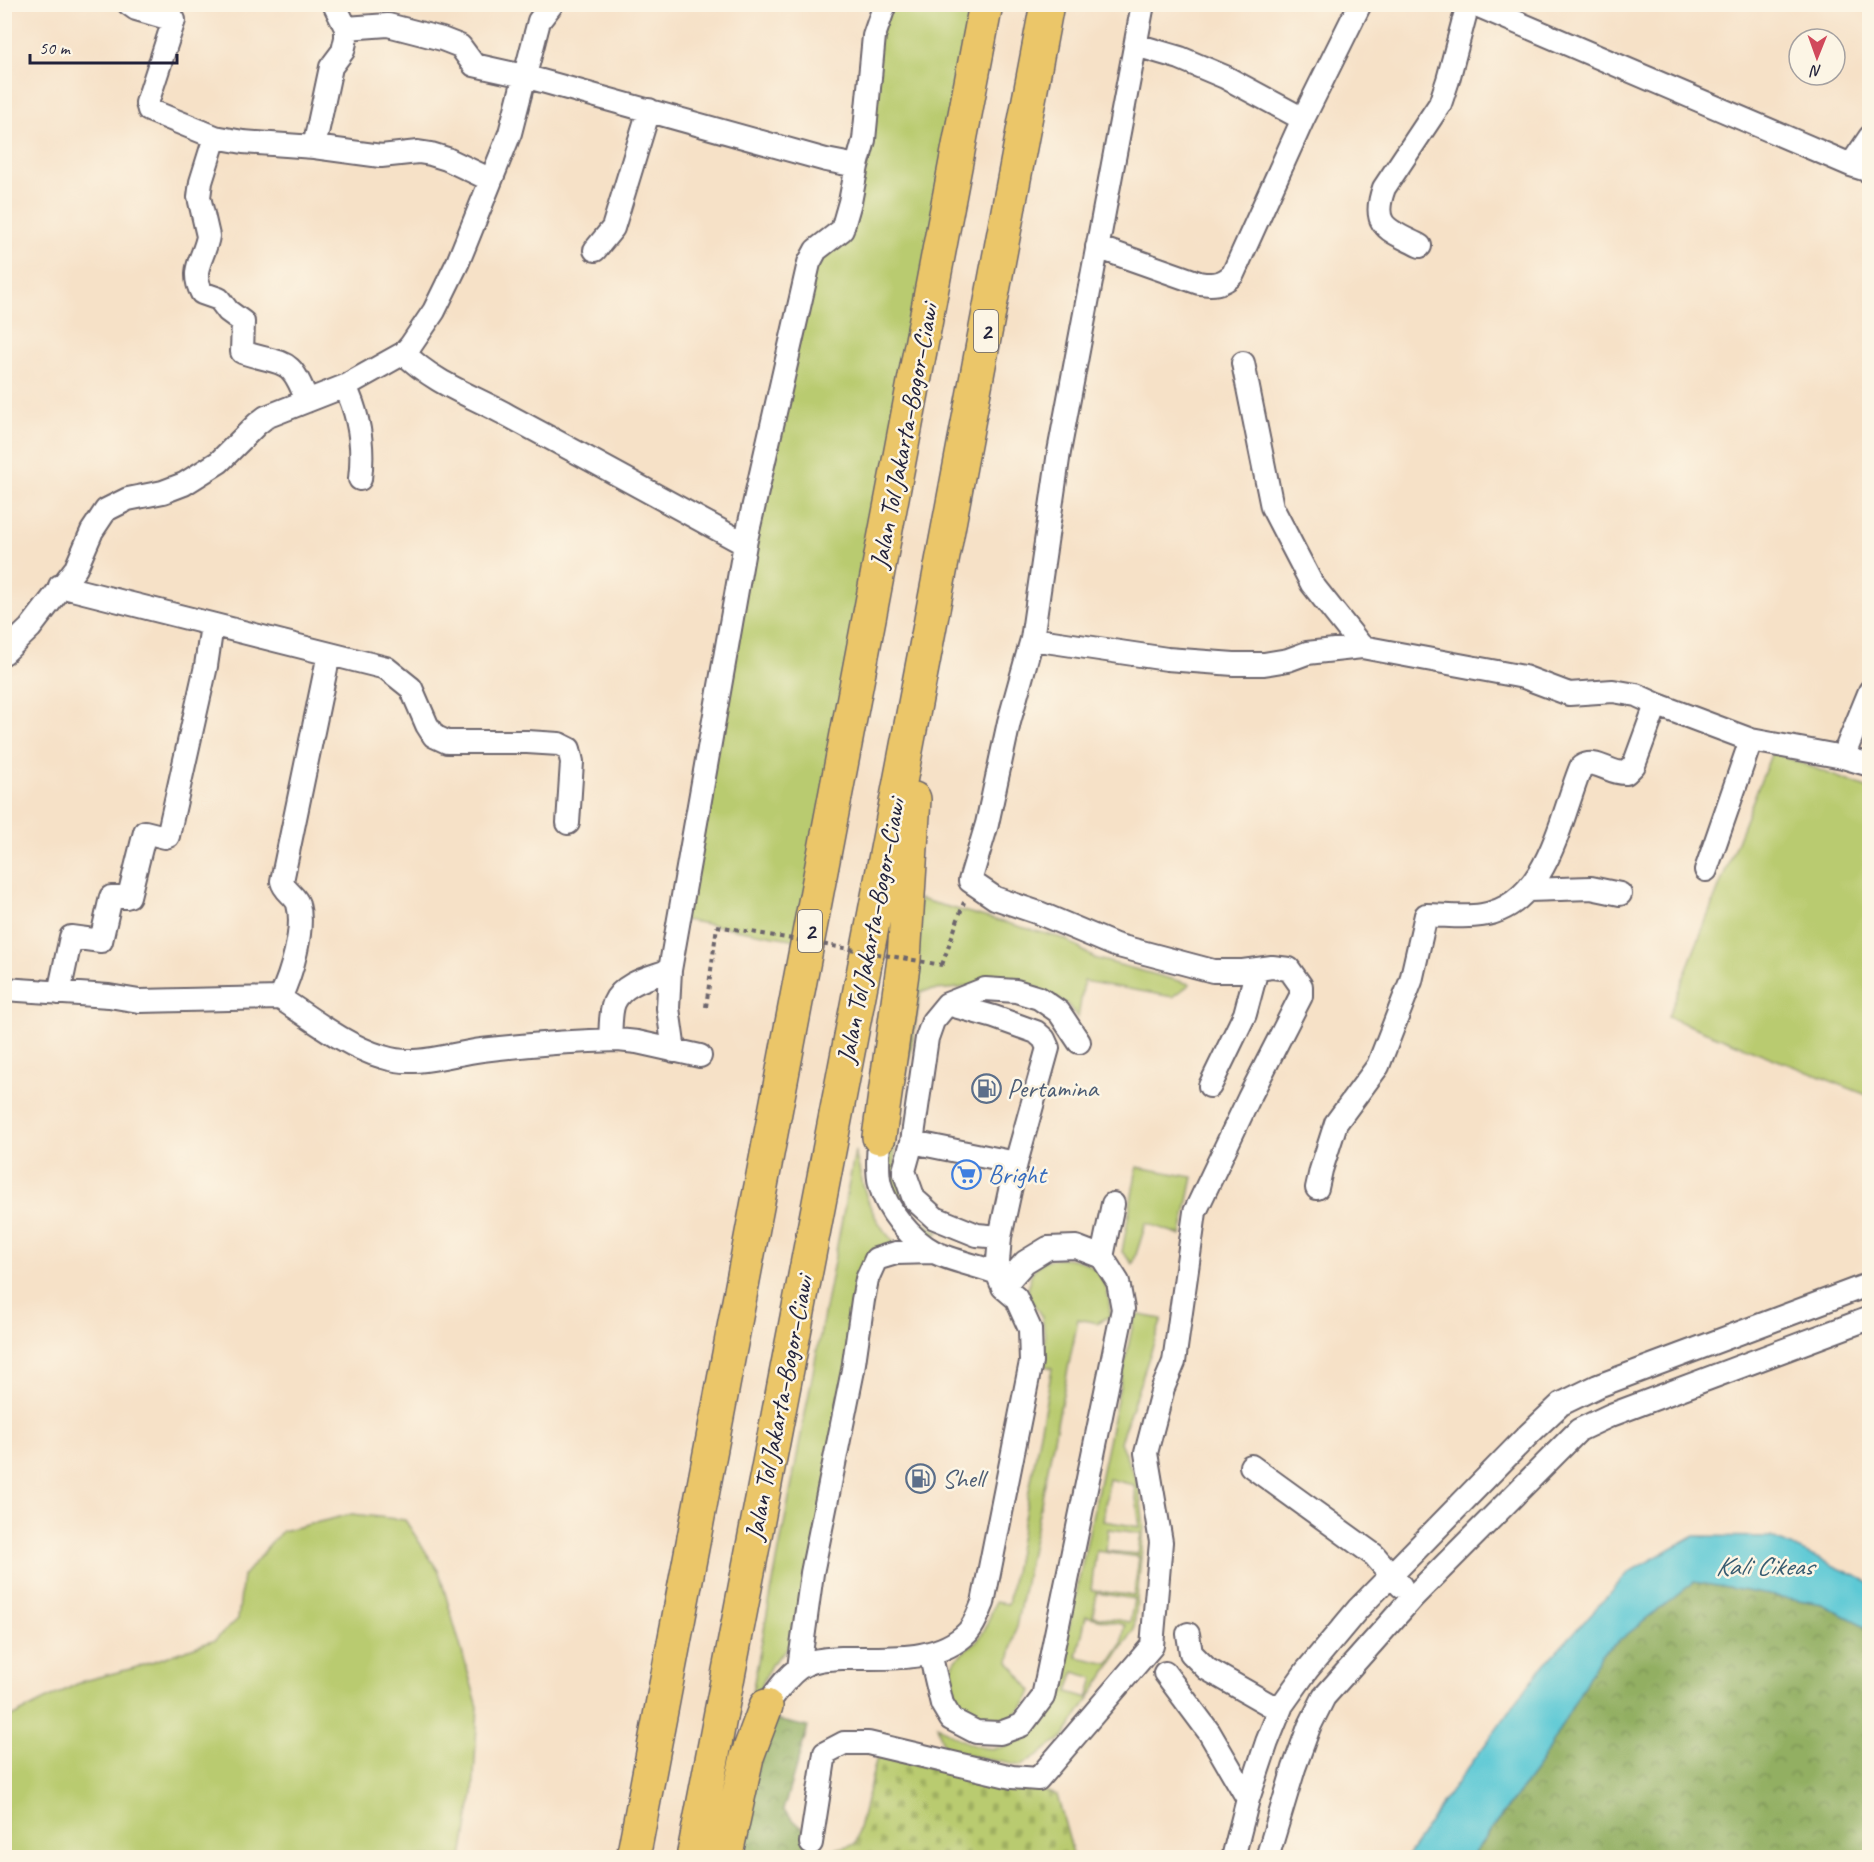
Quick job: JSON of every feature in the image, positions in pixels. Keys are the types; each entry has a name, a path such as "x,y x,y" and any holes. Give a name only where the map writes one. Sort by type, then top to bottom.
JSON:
{"highway":[{"name":"Jalan Tol Jakarta–Bogor–Ciawi","path":"633,1857 986,4"},
{"name":"Jalan Tol Jakarta–Bogor–Ciawi","path":"693,1857 1047,4"},
{"path":"879,1137 904,959 924,657"},
{"path":"725,1857 747,1757 766,1706"}],"street":[{"path":"129,4 136,9 174,20 147,103 149,110 215,137 243,142 314,147 381,156 418,152 431,154 491,180"},
{"path":"314,147 328,76 331,67 343,51 346,38 346,28 334,4"},
{"path":"4,653 30,628 76,568 92,531 106,510 128,499 163,492 184,484 219,462 266,417 345,386 404,353 434,311 458,262 510,133 539,21 552,4"},
{"path":"674,1051 668,1008 670,970 745,544 809,263 816,250 842,230 850,202 864,140 874,36 885,4"},
{"path":"811,1843 825,1753 844,1743 868,1743 1012,1778 1038,1779 1152,1646 1161,1542 1146,1453 1163,1388 1174,1362 1195,1212 1301,996 1301,986 1289,969 1272,967 1213,971 1115,945 1039,913 995,898 970,881 987,824 1009,722 1032,639 1059,452 1143,4"},
{"path":"1097,248 1199,283 1227,281 1233,274 1303,119 1360,4"},
{"path":"1420,246 1385,226 1378,215 1379,202 1384,188 1440,104 1468,4"},
{"path":"1474,4 1860,168 1869,137"},
{"path":"346,28 388,25 442,39 460,46 474,65 524,76 826,160 857,166"},
{"path":"1136,45 1180,58 1225,77 1303,119"},
{"path":"595,250 613,228 649,110"},
{"path":"215,137 201,182 199,197 208,236 200,256 196,283 202,293 219,299 228,311 243,322 242,352 285,364 294,371 307,401"},
{"path":"404,353 445,384 498,410 745,544"},
{"path":"1243,363 1272,507 1312,584 1362,647"},
{"path":"345,386 358,424 360,479"},
{"path":"60,586 386,668 411,688 434,736 447,742 559,744 569,749 572,762 568,823"},
{"path":"59,993 71,937 102,941 111,897 129,896 144,832 168,836 206,666 212,625"},
{"path":"1032,639 1167,659 1234,664 1264,664 1288,660 1307,653 1362,647 1524,676 1569,694 1613,691 1636,695 1751,740 1843,757 1869,765"},
{"path":"280,998 296,954 298,925 297,903 283,887 282,881 328,654"},
{"path":"1843,757 1869,691"},
{"path":"1317,1188 1336,1123 1378,1066 1411,981 1426,915 1483,915 1503,909 1528,890 1551,853 1581,767 1595,763 1608,770 1626,773 1634,765 1658,705"},
{"path":"1706,870 1751,740"},
{"path":"1528,890 1591,888 1620,894"},
{"path":"1210,1086 1245,1014 1257,969"},
{"path":"610,1040 614,1003 625,990 638,982 670,970"},
{"path":"4,989 109,996 139,1001 280,998 360,1049 384,1058 401,1061 439,1058 481,1050 610,1040 637,1042 700,1056"},
{"path":"977,1234 935,1218 914,1199 904,1171 912,1142 927,1038 933,1021 947,1004 985,989 1016,991 1040,998 1059,1012 1079,1042"},
{"path":"947,1004 1036,1032 1044,1039 1048,1048 1016,1163 1000,1237 1000,1280"},
{"path":"766,1706 799,1668 819,1659 907,1657 948,1648 970,1630 983,1603 990,1570 1030,1362 1030,1329 1016,1298 1000,1280 934,1252 908,1231 895,1215 880,1184 879,1137"},
{"path":"912,1142 1016,1163"},
{"path":"1102,1257 1113,1204"},
{"path":"908,1231 1000,1237"},
{"path":"930,1653 942,1704 951,1719 976,1732 1000,1733 1022,1725 1043,1697 1123,1309 1118,1282 1102,1257 1076,1247 1048,1248 1000,1280"},
{"path":"799,1668 812,1573 853,1370 867,1279 876,1259 896,1253 934,1252"},
{"path":"1233,1857 1248,1799 1267,1742 1282,1705 1307,1670 1390,1575 1561,1404 1598,1386 1869,1284"},
{"path":"1791,1314 1802,1343"},
{"path":"1267,1857 1294,1768 1309,1727 1324,1698 1413,1598 1550,1457 1579,1431 1611,1414 1869,1318"},
{"path":"1251,1466 1374,1555 1413,1598"},
{"path":"1188,1634 1191,1653 1207,1669 1270,1705 1282,1705"},
{"path":"1165,1673 1209,1732 1248,1799"}],"path":[{"path":"706,1006 717,926 942,965 970,881"}],"green space":[{"path":"879,5 986,5 807,942 679,919 809,263 842,230"},
{"path":"1772,752 1869,789 1869,1096 1668,1017"},
{"path":"919,899 1065,939 1094,958 1190,984 1173,997 1084,981 1078,1018 1068,1005 1026,982 999,979 960,988 921,991 894,1143 895,1163 902,1193 919,1219 939,1232 933,1236 920,1233 894,1208 880,1150"},
{"path":"855,1151 870,1206 883,1229 903,1251 881,1260 793,1642 771,1665 748,1714"},
{"path":"1137,1167 1193,1177 1181,1235 1146,1223 1133,1264 1122,1252"},
{"path":"1058,1258 1082,1262 1098,1273 1107,1292 1110,1316 1097,1323 1078,1319 1009,1662 1032,1691 1023,1706 1011,1717 998,1722 983,1723 970,1720 959,1712 952,1700 950,1675 955,1661 980,1637 995,1602 1008,1604 1052,1368 1042,1365 1045,1338 1042,1317 1028,1295 1029,1282 1032,1272 1043,1261"},
{"path":"1135,1314 1162,1319 1120,1442 1139,1487 1144,1526 1134,1630 1063,1738 1021,1766 945,1751 937,1725 970,1744 992,1749 1003,1747 1015,1743 1042,1724 1055,1693","holes":["1109,1479 1134,1485 1140,1527 1103,1521","1108,1529 1141,1533 1138,1554 1106,1551","1096,1551 1139,1557 1134,1596 1091,1590","1097,1593 1134,1599 1130,1622 1093,1616","1086,1616 1125,1625 1122,1644 1109,1664 1077,1657","1074,1672 1094,1678 1088,1698 1068,1692"]},
{"path":"352,1514 405,1520 439,1572 478,1707 473,1794 462,1857 5,1857 5,1720 83,1681 134,1668 215,1640 238,1619 243,1576 282,1531"},
{"path":"1694,1582 1822,1604 1869,1628 1869,1857 1471,1858 1540,1764 1601,1655"},
{"path":"767,1718 808,1727 783,1810 826,1851 824,1857 740,1858"},
{"path":"877,1757 1034,1788 1057,1795 1074,1857 824,1858 826,1851 855,1844"}],"water":[{"name":"Kali Cikeas","path":"1693,1536 1771,1537 1869,1582 1869,1628 1822,1604 1694,1582 1601,1655 1540,1764 1471,1857 1407,1857 1446,1798 1539,1671 1629,1572"}],"place":[{"name":"Pertamina","path":"986,1088"},
{"name":"Bright","path":"967,1174"},
{"name":"Shell","path":"921,1478"}]}
